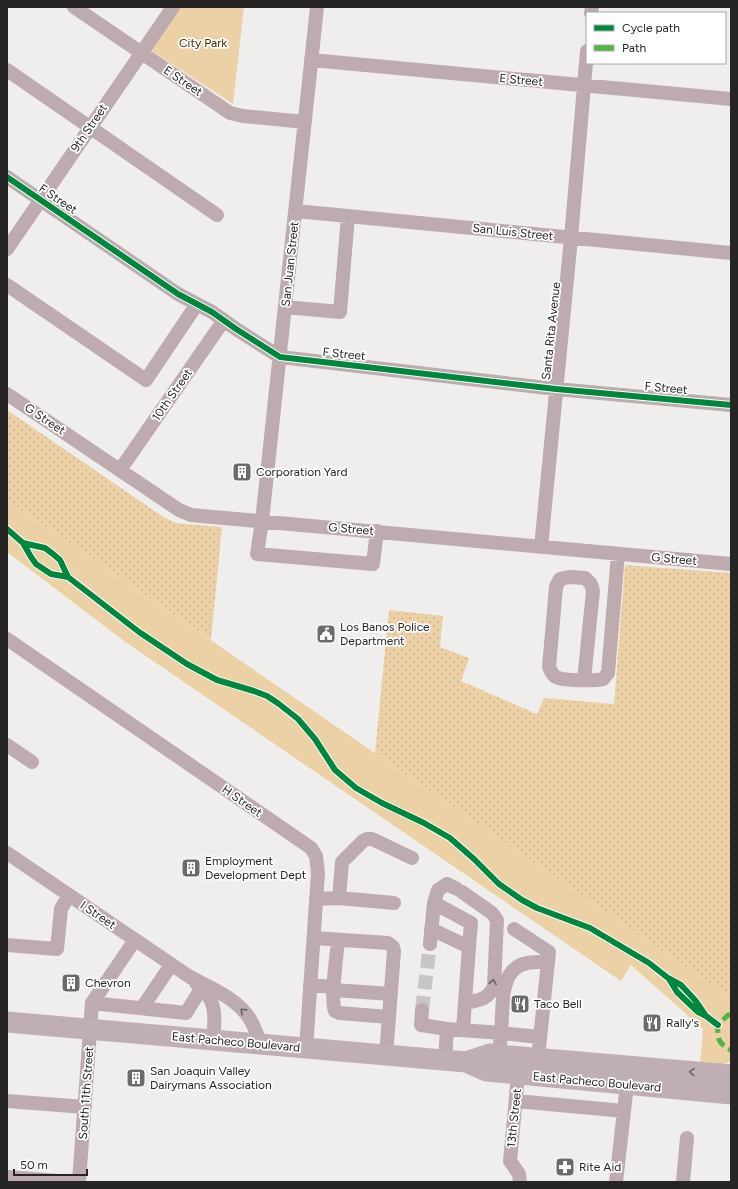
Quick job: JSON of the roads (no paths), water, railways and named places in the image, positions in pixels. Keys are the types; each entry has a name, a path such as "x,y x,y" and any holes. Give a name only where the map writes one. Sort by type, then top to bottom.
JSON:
{"highway":[{"name":"East Pacheco Boulevard","path":"7,1022 445,1061 466,1062 490,1054 731,1075"},
{"name":"East Pacheco Boulevard","path":"466,1062 486,1071 518,1075 731,1094"},
{"path":"518,1075 526,1068 577,1069 594,1064"}],"street":[{"name":"E Street","path":"74,7 230,113 243,116 305,122"},
{"name":"9th Street","path":"7,249 173,7"},
{"name":"San Juan Street","path":"317,7 280,357 257,554 373,564 376,531"},
{"name":"E Street","path":"311,60 731,99"},
{"name":"Santa Rita Avenue","path":"541,547 571,238 586,60"},
{"path":"7,70 217,215"},
{"name":"F Street","path":"7,177 178,294 212,312 280,357 556,389 731,404"},
{"name":"San Luis Street","path":"296,211 731,253"},
{"path":"285,307 340,312 348,216"},
{"path":"7,285 146,380 197,304"},
{"name":"10th Street","path":"120,470 224,320"},
{"name":"G Street","path":"7,394 179,510 191,515 262,520 731,564"},
{"path":"584,680 593,592 591,584 585,578 569,577 560,579 556,587 549,667 552,674 557,678 594,681 603,679 608,673 618,554"},
{"name":"H Street","path":"7,639 311,848 316,856 318,873 306,1049"},
{"path":"7,745 32,762"},
{"path":"339,898 342,862 363,841 372,839 412,858"},
{"name":"I Street","path":"7,852 190,978 220,992 246,1013 252,1022 261,1044"},
{"path":"430,944 434,903 438,890 447,884 492,913 497,920 494,986 490,994 481,999 465,1003"},
{"path":"7,944 57,949 61,909 69,895"},
{"path":"316,899 339,898 394,903"},
{"path":"434,903 471,923 463,1030"},
{"path":"431,929 469,947"},
{"path":"514,929 549,952 538,1058"},
{"path":"314,938 388,944 393,947 394,951 386,1056"},
{"path":"135,940 92,1003 186,1013 201,989"},
{"path":"338,940 334,988 335,1011 339,1013 389,1017"},
{"path":"499,1055 505,985 508,976 514,968 523,963 531,961 548,963"},
{"path":"142,1008 171,965"},
{"name":"I Street","path":"190,978 209,997 213,1006 213,1040"},
{"path":"310,985 391,994"},
{"name":"South 11th Street","path":"79,1182 92,1003"},
{"path":"422,1010 421,1025 448,1029 540,1037"},
{"path":"445,1061 448,1029"},
{"name":"13th Street","path":"518,1075 510,1162 519,1174 520,1182"},
{"path":"616,1182 627,1085"},
{"path":"7,1101 85,1107"},
{"path":"516,1101 624,1111"},
{"path":"683,1182 687,1138"},
{"path":"7,1177 73,1182"}],"tunnel":[{"path":"422,1010 430,944"}],"place":[{"name":"Corporation Yard","path":"242,472"},
{"name":"Los Banos Police Department","path":"326,634"},
{"name":"Employment Development Dept","path":"191,868"},
{"name":"Chevron","path":"71,983"},
{"name":"Taco Bell","path":"520,1004"},
{"name":"Rally's","path":"652,1023"},
{"name":"San Joaquin Valley Dairymans Association","path":"136,1078"},
{"name":"Rite Aid","path":"565,1167"}],"park label":[{"name":"City Park","path":"203,43"}]}
